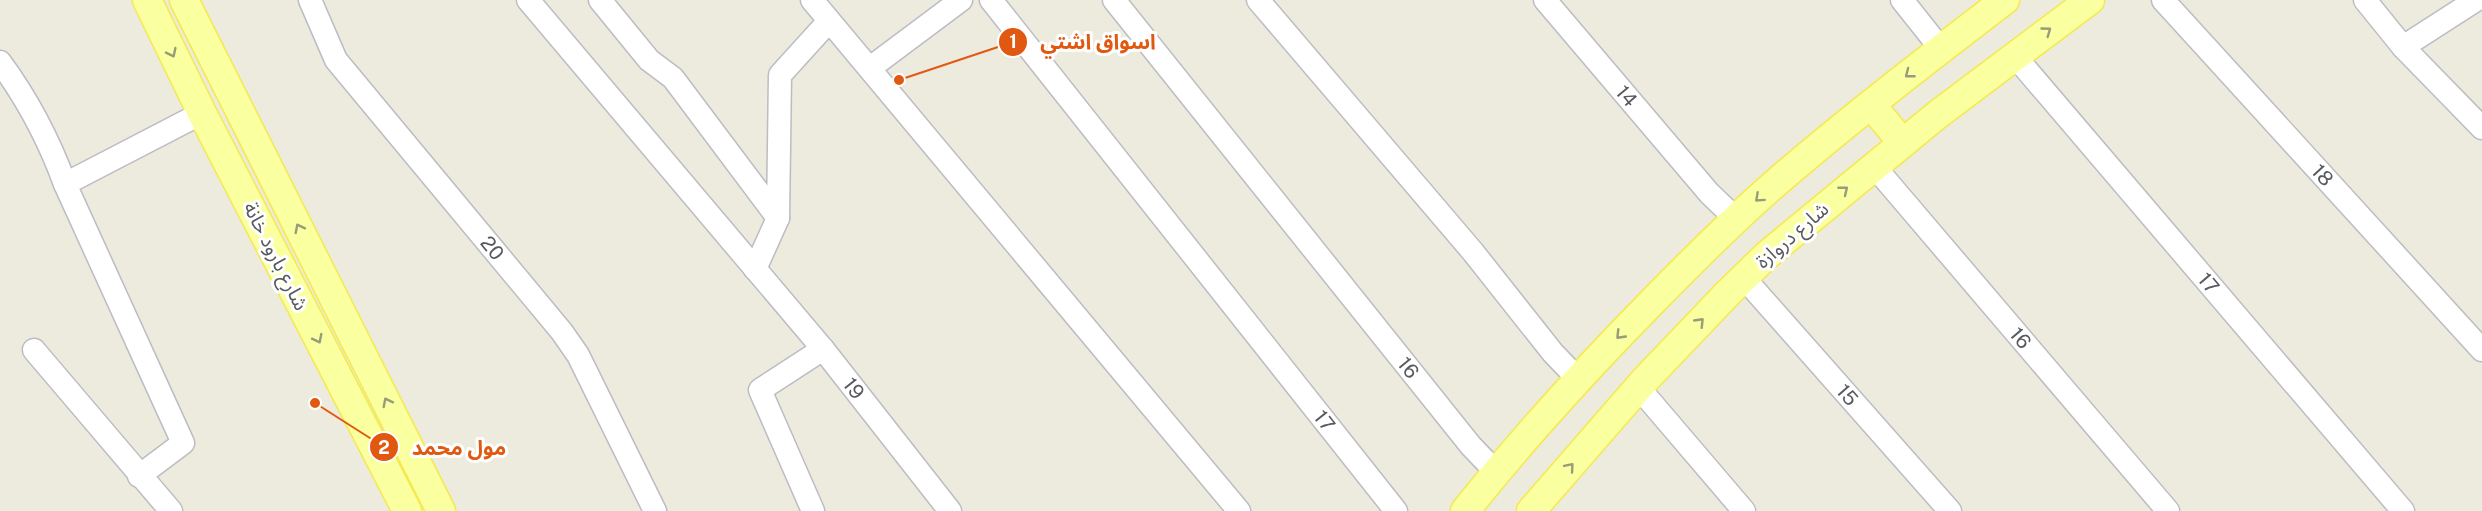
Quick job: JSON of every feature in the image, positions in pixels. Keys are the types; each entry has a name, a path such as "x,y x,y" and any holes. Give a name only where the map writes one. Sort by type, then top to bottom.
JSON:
{"main road":[{"name":"شارع بارود خانة","path":"147,0 202,113 407,511"},
{"name":"شارع بارود خانة","path":"186,0 441,511"},
{"path":"1465,511 1496,472 1578,379 1736,219 1777,182 1871,105 2005,0"},
{"name":"شارع دروازة","path":"1531,511 1639,387 1744,278 1792,234 1903,143 2090,0"},
{"path":"1871,105 1903,143"}],"street":[{"name":"20","path":"310,0 336,60 572,347 655,511"},
{"name":"19","path":"528,0 823,349 950,511"},
{"path":"600,0 649,60 673,78 778,218"},
{"path":"812,0 1239,511"},
{"path":"870,68 961,0"},
{"name":"17","path":"991,0 1396,511"},
{"name":"16","path":"1114,0 1471,446 1496,472"},
{"path":"1258,0 1473,252 1553,353 1578,379"},
{"name":"14","path":"1545,0 1709,193 1736,219"},
{"path":"1902,0 1941,49"},
{"name":"18","path":"2163,0 2482,350"},
{"path":"2365,0 2403,47 2482,128"},
{"path":"2403,47 2476,0"},
{"path":"755,269 778,218 780,75 829,21"},
{"name":"17","path":"2014,56 2403,511"},
{"path":"0,62 32,110 46,136 65,184 183,443 140,476"},
{"path":"65,184 202,113"},
{"name":"16","path":"1874,166 2168,511"},
{"name":"15","path":"1744,278 1950,511"},
{"path":"813,511 760,390 823,349"},
{"path":"34,350 171,511"},
{"path":"1639,387 1744,511"}],"place":[{"name":"اسواق اشتي","path":"899,80"},
{"name":"مول محمد","path":"315,403"}]}
